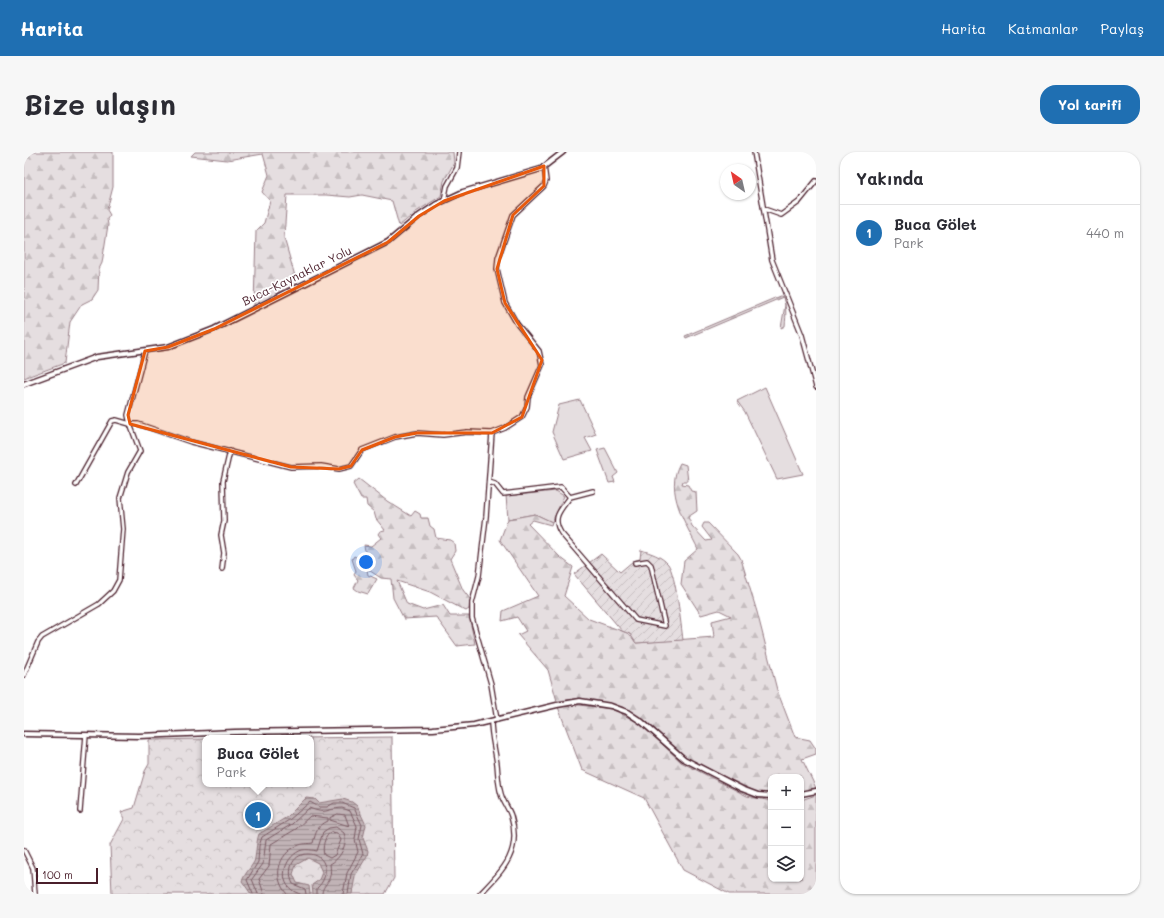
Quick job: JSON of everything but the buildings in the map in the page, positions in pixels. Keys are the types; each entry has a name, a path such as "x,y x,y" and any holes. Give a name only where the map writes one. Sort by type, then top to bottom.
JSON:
{"street":[{"path":"444,201 447,186 457,168 459,152"},
{"name":"Buca-Kaynaklar Yolu","path":"24,384 97,357 168,347 214,329 388,242 419,216 444,201 463,192 528,174 544,166 563,152"},
{"path":"754,152 772,260 802,335 816,387"},
{"path":"76,485 112,421 116,420 130,424 138,424 191,442 291,467 321,466 339,469 351,466 362,450 396,437 418,433 443,435 467,432 492,432 505,428 522,417 527,407 528,397 542,365 539,351 514,320 505,304 497,269 498,258 512,214 544,186 546,181 544,166"},
{"path":"764,209 781,215 799,202 816,181"},
{"path":"24,675 38,642 42,637 99,604 112,591 119,580 123,529 120,498 128,472 140,451 128,415 145,351"},
{"path":"492,432 489,482 479,576 472,604 472,618 491,684 497,720"},
{"path":"222,569 224,558 220,535 224,521 223,481 230,451"},
{"path":"489,482 494,484 503,494 561,487 570,497"},
{"path":"593,491 570,497 556,518 556,525 560,533 636,620 666,626 651,565 647,562 635,563"},
{"path":"24,734 140,736 235,732 433,729 474,725 580,701 612,706 627,712 642,722 684,759 742,789 758,795 768,796"},
{"path":"480,894 502,871 509,860 514,840 511,815 501,794 490,721"},
{"path":"80,811 86,735"},
{"path":"804,793 816,791"},
{"path":"24,850 33,868 35,894"}],"highlighted area":[{"path":"544,166 544,186 513,215 497,269 505,303 542,360 522,417 492,433 417,433 395,437 362,450 351,466 339,469 291,467 130,424 128,415 145,351 168,347 214,329 388,242 419,216 444,201"}],"green space":[{"path":"24,152 113,152 113,187 107,210 110,215 107,219 108,225 102,263 99,269 98,290 92,299 82,304 70,322 65,363 24,378"},
{"path":"195,152 453,152 454,163 444,181 441,196 416,212 399,226 392,201 362,195 350,197 326,195 287,195 284,238 297,283 254,306 256,231 264,223 270,201 262,192 269,175 263,154 227,160 191,156"},
{"path":"782,295 783,297 686,338 685,336"},
{"path":"783,298 785,303 786,310 785,326 781,328 785,305"},
{"path":"765,387 803,474 777,479 745,412 737,401"},
{"path":"580,400 596,434 585,438 592,451 564,459 552,432 559,405"},
{"path":"605,448 618,473 613,477 615,482 609,483 597,450"},
{"path":"680,463 686,465 688,481 683,481 682,484 688,485 691,491 696,492 697,511 688,517 692,526 706,541 712,540 702,527 704,523 708,523 741,559 757,612 777,690 795,737 810,740 816,749 816,754 802,759 816,788 804,790 804,774 768,774 768,794 758,793 685,757 643,719 625,708 596,701 576,699 557,701 548,670 518,635 526,631 517,617 502,621 503,611 538,596 500,540 508,519 535,514 552,522 551,525 533,520 528,524 560,557 573,567 564,596 589,619 630,634 636,643 714,637 712,621 731,616 719,610 701,615 681,584 684,561 698,549 678,507 674,485"},
{"path":"359,479 387,501 411,516 415,511 420,514 421,518 428,518 430,526 434,529 436,538 450,540 454,543 455,551 450,559 463,590 470,599 469,609 466,611 430,592 397,581 407,604 423,610 443,605 450,616 469,616 475,644 457,646 436,617 404,619 393,598 391,579 381,578 367,569 368,575 377,579 368,594 354,588 358,580 354,575 356,571 352,559 354,556 358,558 365,551 364,545 371,546 381,538 378,534 380,531 385,530 376,519 374,512 367,506 366,499 361,499 353,484"},
{"path":"556,491 564,496 552,522 535,514 508,519 506,496"},
{"path":"641,550 662,559 668,564 671,570 678,600 683,640 636,643 630,634 622,631 574,574 601,554 620,572 633,561 640,559"},
{"path":"579,705 612,709 641,724 681,762 747,796 768,800 768,882 804,882 804,799 816,795 816,894 729,894 683,870 644,798 582,770 558,707"},
{"path":"392,737 394,878 385,894 112,894 110,845 124,819 121,812 134,808 145,771 149,764 149,740 202,739 202,787 314,787 314,738"}],"water":[{"path":"306,798 315,799 319,803 343,799 352,802 357,806 366,825 363,838 368,851 367,856 355,876 352,894 313,894 312,885 319,880 322,872 318,863 308,858 296,865 293,874 297,883 309,886 310,894 251,894 242,881 254,862 259,834 287,817"}],"place":[{"name":"Buca Gölet","path":"258,815"}]}
